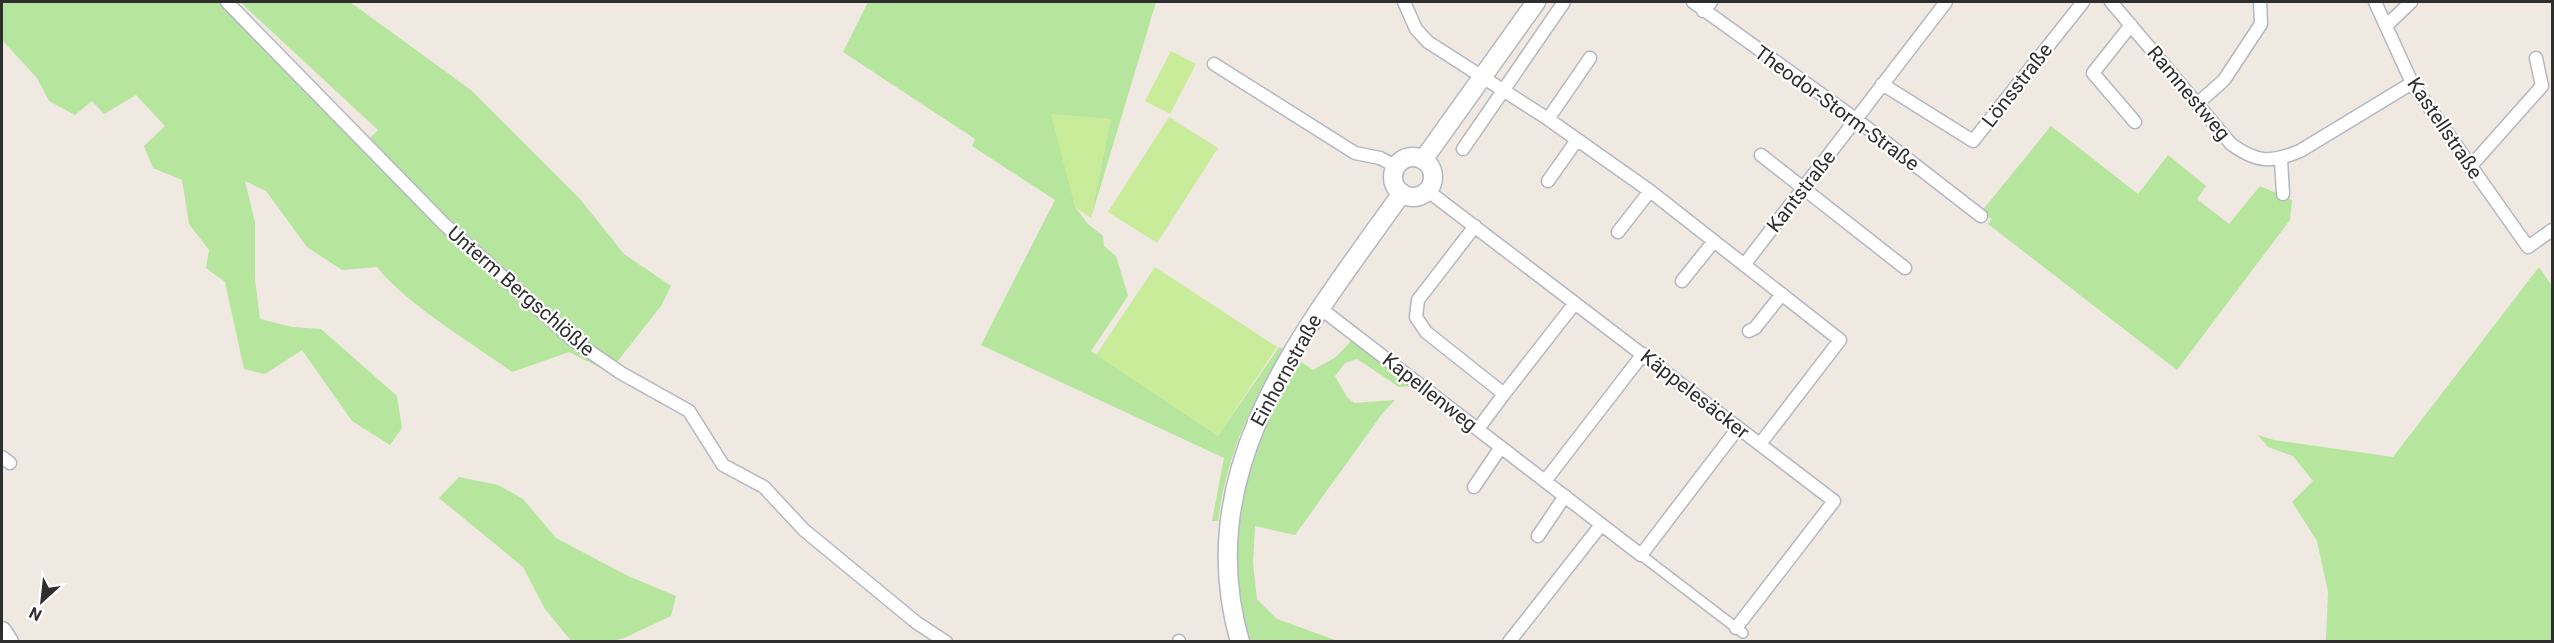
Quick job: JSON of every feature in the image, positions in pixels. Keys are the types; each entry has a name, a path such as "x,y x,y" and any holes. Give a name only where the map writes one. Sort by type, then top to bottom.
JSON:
{"main road":[{"path":"1423,160 1536,2"},
{"path":"1405,159 1423,160 1433,177 1428,191 1412,197 1402,193 1394,181 1397,167 1405,159"},
{"name":"Einhornstraße","path":"1240,642 1235,626 1228,560 1228,526 1236,479 1265,402 1292,351 1402,193"},
{"path":"2,631 9,642"}],"street":[{"name":"Unterm Bergschlößle","path":"227,2 444,224 573,340 621,373 689,411 723,465 764,487 804,530 917,623 945,642"},
{"path":"1404,2 1421,35 1436,48 1548,119 1650,191 1840,340 1760,444"},
{"path":"1463,149 1564,2"},
{"name":"Theodor-Storm-Straße","path":"1693,2 1707,6 1981,216"},
{"name":"Kantstraße","path":"1744,265 1946,2"},
{"name":"Lönsstraße","path":"1882,84 1973,141 2083,2"},
{"name":"Ramnestweg","path":"2111,2 2231,144 2242,152 2266,160 2281,159"},
{"path":"2198,103 2224,80 2256,33 2261,24 2260,2"},
{"name":"Kastellstraße","path":"2376,2 2412,83 2528,247 2553,230"},
{"path":"2387,25 2411,2"},
{"path":"2132,25 2093,73 2135,122"},
{"path":"2470,167 2542,86 2536,57"},
{"path":"1548,119 1590,58"},
{"path":"1214,64 1355,153 1380,158 1397,167"},
{"path":"2283,194 2281,159 2324,139 2412,83"},
{"path":"1548,181 1577,140"},
{"path":"1761,155 1905,268"},
{"name":"Käppelesäcker","path":"1428,191 1834,501 1739,630"},
{"path":"1618,232 1650,191"},
{"path":"1475,226 1418,300 1416,317 1426,332 1504,394"},
{"path":"1682,281 1714,241"},
{"path":"1749,331 1755,328 1782,294"},
{"path":"1478,429 1575,303"},
{"name":"Kapellenweg","path":"1320,308 1641,555"},
{"path":"1545,481 1642,354"},
{"path":"1738,428 1641,555 1739,630"},
{"path":"1474,487 1501,447"},
{"path":"1538,536 1565,496"},
{"path":"1509,642 1601,525"}],"green space":[{"path":"2,2 223,2 364,144 378,130 240,2 350,2 471,90 580,199 624,254 671,286 661,306 609,372 569,352 512,372 422,309 389,281 377,267 342,270 307,247 266,191 245,181 255,222 255,279 260,319 292,327 321,329 397,396 402,428 390,445 352,421 302,350 265,374 244,369 225,282 206,268 209,250 189,224 182,180 153,168 144,146 165,126 136,95 104,114 92,101 75,115 49,101 37,78 2,40"},
{"path":"868,2 1156,2 1091,218 1110,120 1075,207 1088,224 1103,236 1104,246 1116,256 1128,296 1091,351 1218,436 1279,347 1283,349 1250,411 1234,453 1218,521 1212,521 1224,458 981,345 1055,200 972,146 975,139 843,52"},
{"path":"1171,51 1196,64 1170,114 1145,101"},
{"path":"1051,114 1111,119 1091,218 1075,207"},
{"path":"1169,117 1218,148 1157,243 1108,212"},
{"path":"2051,126 2138,194 2168,155 2206,186 2197,199 2229,224 2260,186 2292,200 2290,220 2177,370 1988,224 1992,219 1981,212"},
{"path":"1155,267 1277,347 1218,436 1096,355"},
{"path":"2539,267 2552,286 2552,641 2326,641 2328,592 2317,541 2292,502 2313,481 2293,456 2268,447 2258,435 2274,440 2393,457"},
{"path":"1354,338 1419,386 1399,387 1357,359 1345,363 1335,376 1347,397 1354,403 1395,400 1382,414 1295,535 1255,526 1253,563 1257,599 1277,619 1338,641 1249,642 1242,623 1233,548 1249,456 1297,359 1313,370 1336,357"},
{"path":"459,477 498,485 523,499 556,538 628,576 676,596 671,616 624,638 611,641 571,641 545,609 523,567 439,498"}]}
